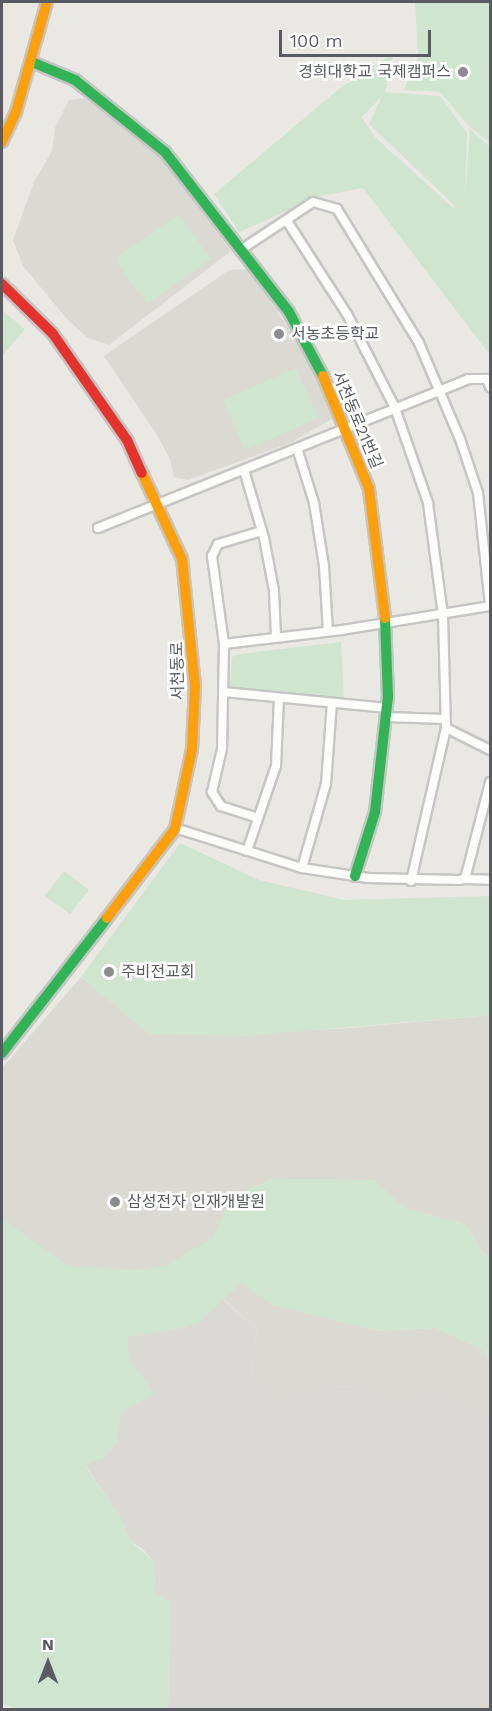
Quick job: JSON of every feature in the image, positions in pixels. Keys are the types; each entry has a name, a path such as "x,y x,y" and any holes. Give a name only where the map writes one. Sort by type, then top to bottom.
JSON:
{"street":[{"path":"2,142 16,112 32,62 47,2"},
{"name":"서천동로21번길","path":"32,62 75,80 165,152 243,249 289,312 346,428 369,489 386,624 386,712 375,812 356,876"},
{"path":"224,644 386,624 490,606 478,493 440,390 419,343 337,209 313,202 243,249"},
{"path":"287,221 347,314 394,408 428,503 442,615 446,723 411,881"},
{"name":"서천동로","path":"2,284 53,334 127,440 182,559 192,634 192,749 175,828 2,1053"},
{"path":"99,528 468,379 487,379 490,387"},
{"path":"297,448 314,503 324,566 328,631"},
{"path":"244,470 262,531 274,591 276,638"},
{"path":"258,818 221,806 212,792 222,749 224,644 212,556 218,544 262,531"},
{"path":"224,692 332,703 446,723 490,750"},
{"path":"247,851 276,766 279,698"},
{"path":"302,868 326,784 332,703"},
{"path":"465,879 490,783"},
{"path":"175,828 302,868 411,881 490,880"}],"shaded area":[{"path":"84,98 160,157 231,251 109,345 88,338 68,320 23,266 13,240 34,182 52,151 55,128 69,100"},
{"path":"249,269 308,357 332,419 290,443 188,480 174,477 170,459 157,435 104,356 229,270"},
{"name":"삼성전자 인재개발원","path":"81,977 150,1034 340,1029 490,1015 490,1257 484,1254 466,1225 403,1207 374,1180 273,1179 231,1197 377,1331 435,1328 482,1349 490,1364 490,1422 442,1392 399,1399 366,1386 325,1387 280,1400 251,1376 257,1329 224,1300 202,1320 184,1328 128,1337 2,1219 2,1068"},
{"path":"223,1300 257,1329 251,1376 280,1400 325,1387 366,1386 399,1399 442,1392 490,1422 490,1709 168,1709 170,1602 155,1593 154,1562 142,1548 131,1542 120,1517 85,1465 107,1455 117,1440 128,1337 184,1328 202,1320"}],"green space":[{"name":"경희대학교 국제캠퍼스","path":"415,2 490,2 490,143 468,125 440,92 404,90 418,58"},
{"path":"394,53 385,92 440,96 467,133 465,197 470,129 490,147 490,355 363,188 321,196 239,232 214,194 339,89","holes":["382,96 369,124 455,206 453,208 374,136 362,117"]},
{"path":"179,214 211,259 147,304 115,259"},
{"path":"2,310 25,329 2,356"},
{"path":"296,368 318,418 245,450 223,400"},
{"path":"341,642 344,699 230,688 232,657 239,654"},
{"path":"180,843 259,880 344,900 490,896 490,1015 244,1036 150,1034 81,977"},
{"path":"64,871 89,890 70,914 45,896"},
{"path":"273,1179 375,1180 403,1207 466,1225 484,1254 490,1257 490,1364 482,1349 435,1328 377,1331 273,1305 241,1283 202,1320 184,1328 128,1337 129,1358 154,1394 121,1411 117,1440 107,1455 85,1466 120,1517 131,1542 154,1562 155,1593 170,1602 168,1709 17,1710 2,1703 2,1219 67,1265 133,1270 165,1266 213,1238 231,1197"}],"traffic: fast":[{"path":"32,62 75,80 165,152 289,312 323,376"},
{"path":"355,876 375,812 388,697 385,618"},
{"path":"2,1053 107,918"}],"traffic: slow":[{"path":"2,142 16,112 47,2"},
{"path":"323,376 369,489 385,618"},
{"path":"107,918 175,829 192,749 195,686 182,559 142,473"}],"traffic: jam":[{"path":"2,284 53,334 127,440 142,473"}],"place":[{"name":"경희대학교 국제캠퍼스","path":"463,72"},
{"name":"서농초등학교","path":"279,334"},
{"name":"주비전교회","path":"109,972"},
{"name":"삼성전자 인재개발원","path":"115,1202"}]}
